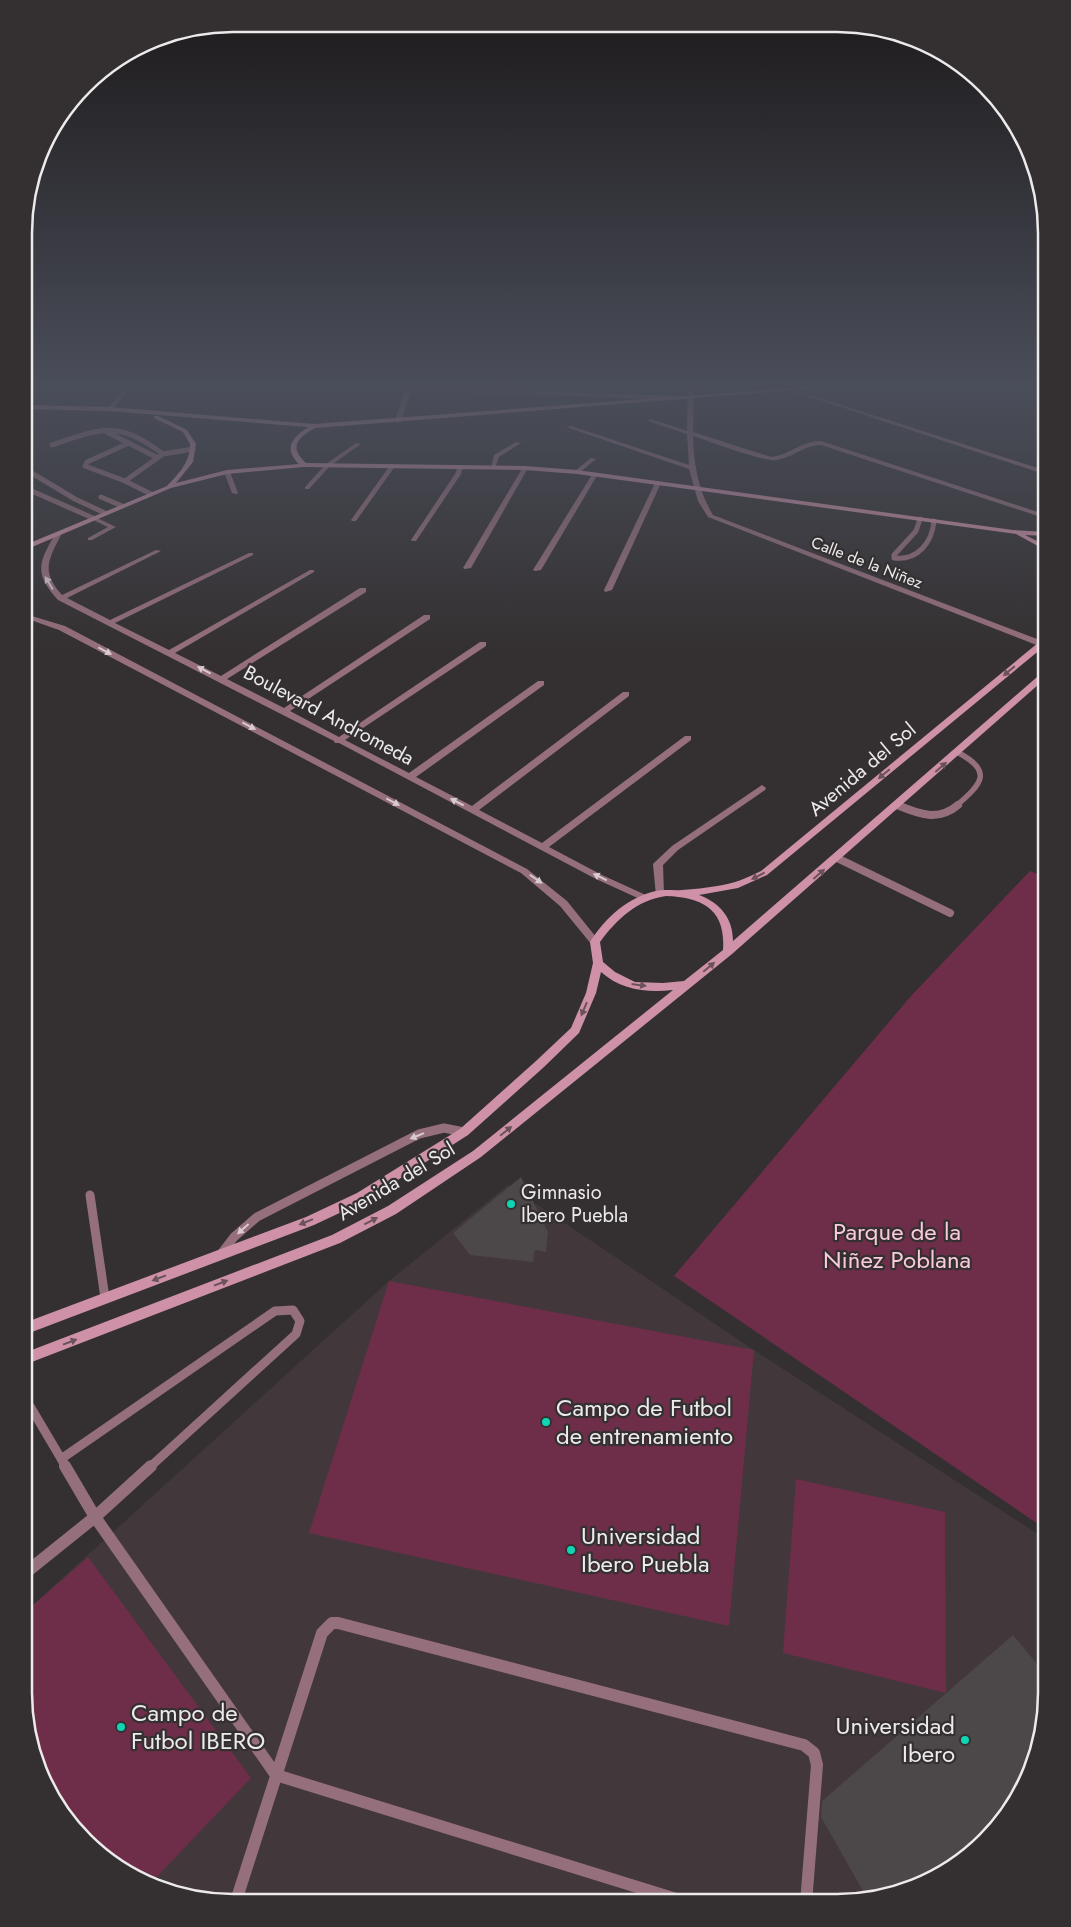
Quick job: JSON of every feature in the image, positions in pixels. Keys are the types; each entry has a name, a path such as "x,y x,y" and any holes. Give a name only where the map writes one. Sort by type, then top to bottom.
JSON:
{"main road":[{"path":"169,487 183,473"},
{"path":"32,545 169,487 223,473"},
{"path":"585,473 1013,532 1038,533"},
{"path":"1013,532 1038,544"},
{"name":"Avenida del Sol","path":"684,893 716,891 740,886 764,873 1038,648"},
{"path":"728,951 729,935 724,918 710,904 684,893 659,894 645,898 609,922 595,942 598,963 611,975 634,986 663,987 689,984 728,951 837,858 1038,682"},
{"name":"Avenida del Sol","path":"32,1326 310,1221 361,1196 464,1132 575,1030 591,993 598,963"},
{"name":"Avenida del Sol","path":"32,1356 336,1239 392,1210 477,1154 689,984"}],"street":[{"path":"227,473 235,493"},
{"path":"308,488 321,473"},
{"path":"354,520 387,473"},
{"path":"414,540 458,473"},
{"path":"467,568 522,473"},
{"name":"Calle de la Niñez","path":"693,473 697,488 710,516 1038,639"},
{"path":"911,473 1038,514"},
{"path":"537,570 595,474"},
{"path":"608,590 658,483"},
{"path":"90,540 113,527 93,518"},
{"name":"Boulevard Andromeda","path":"58,535 44,560 43,572 47,584 61,598 284,711 598,877 645,898"},
{"path":"61,598 158,551"},
{"path":"109,623 251,554"},
{"path":"170,652 312,571"},
{"path":"221,679 363,590"},
{"path":"284,711 426,617"},
{"path":"32,618 62,628 524,871 554,892 595,942"},
{"path":"338,740 483,644"},
{"path":"410,777 541,683"},
{"path":"473,810 626,694"},
{"path":"543,847 688,738"},
{"path":"659,894 658,864 675,848 762,788"}],"lane":[{"path":"32,473 74,499 105,513"},
{"path":"106,473 151,494"},
{"path":"125,481 138,473"},
{"path":"32,491 93,518"},
{"path":"101,497 122,506"},
{"path":"60,505 74,499"},
{"path":"920,519 916,531 894,555 894,558 900,560 913,556 926,545 933,534 934,521"},
{"path":"916,531 933,534"},
{"path":"897,805 927,816 950,813 981,782 983,776 981,769 972,760 957,752"},
{"path":"837,858 950,913"},
{"path":"221,1254 234,1237 257,1217 419,1134 444,1128 464,1132"},
{"path":"90,1195 105,1298"},
{"path":"32,1568 95,1517 296,1334 300,1326 300,1318 294,1310 275,1311 61,1458"},
{"path":"32,1409 95,1517 276,1774 660,1894"},
{"path":"238,1894 322,1633 332,1623 338,1623 804,1745 811,1749 816,1756 817,1765 807,1894"}],"shaded area":[{"name":"Universidad Ibero Puebla","path":"508,1185 754,1350 1038,1534 1038,1706 1035,1733 1028,1758 1012,1794 980,1836 949,1861 926,1874 889,1888 864,1893 221,1894 182,1888 145,1874 122,1861 91,1836 59,1794 39,1745 34,1720 32,1693 32,1606 389,1281"}],"green space":[{"name":"Parque de la Niñez Poblana","path":"1030,871 1038,874 1038,1524 674,1276 911,996"},
{"name":"Campo de Futbol de entrenamiento","path":"389,1281 754,1350 729,1626 309,1533"},
{"path":"796,1479 945,1512 946,1693 783,1653"},
{"name":"Campo de Futbol IBERO","path":"88,1557 251,1778 155,1878 122,1861 91,1836 66,1805 53,1782 39,1745 34,1720 32,1693 32,1606"}],"building":[{"name":"Gimnasio Ibero Puebla","path":"521,1177 548,1232 546,1252 535,1250 533,1262 470,1255 453,1233"},
{"name":"Universidad Ibero","path":"1013,1635 1038,1665 1038,1706 1035,1733 1028,1758 1018,1782 1005,1805 980,1836 938,1868 902,1884 864,1893 821,1817 822,1801"}],"place":[{"name":"Gimnasio Ibero Puebla","path":"511,1204"},
{"name":"Campo de Futbol de entrenamiento","path":"546,1422"},
{"name":"Universidad Ibero Puebla","path":"571,1550"},
{"name":"Campo de Futbol IBERO","path":"121,1727"},
{"name":"Universidad Ibero","path":"965,1740"}]}
